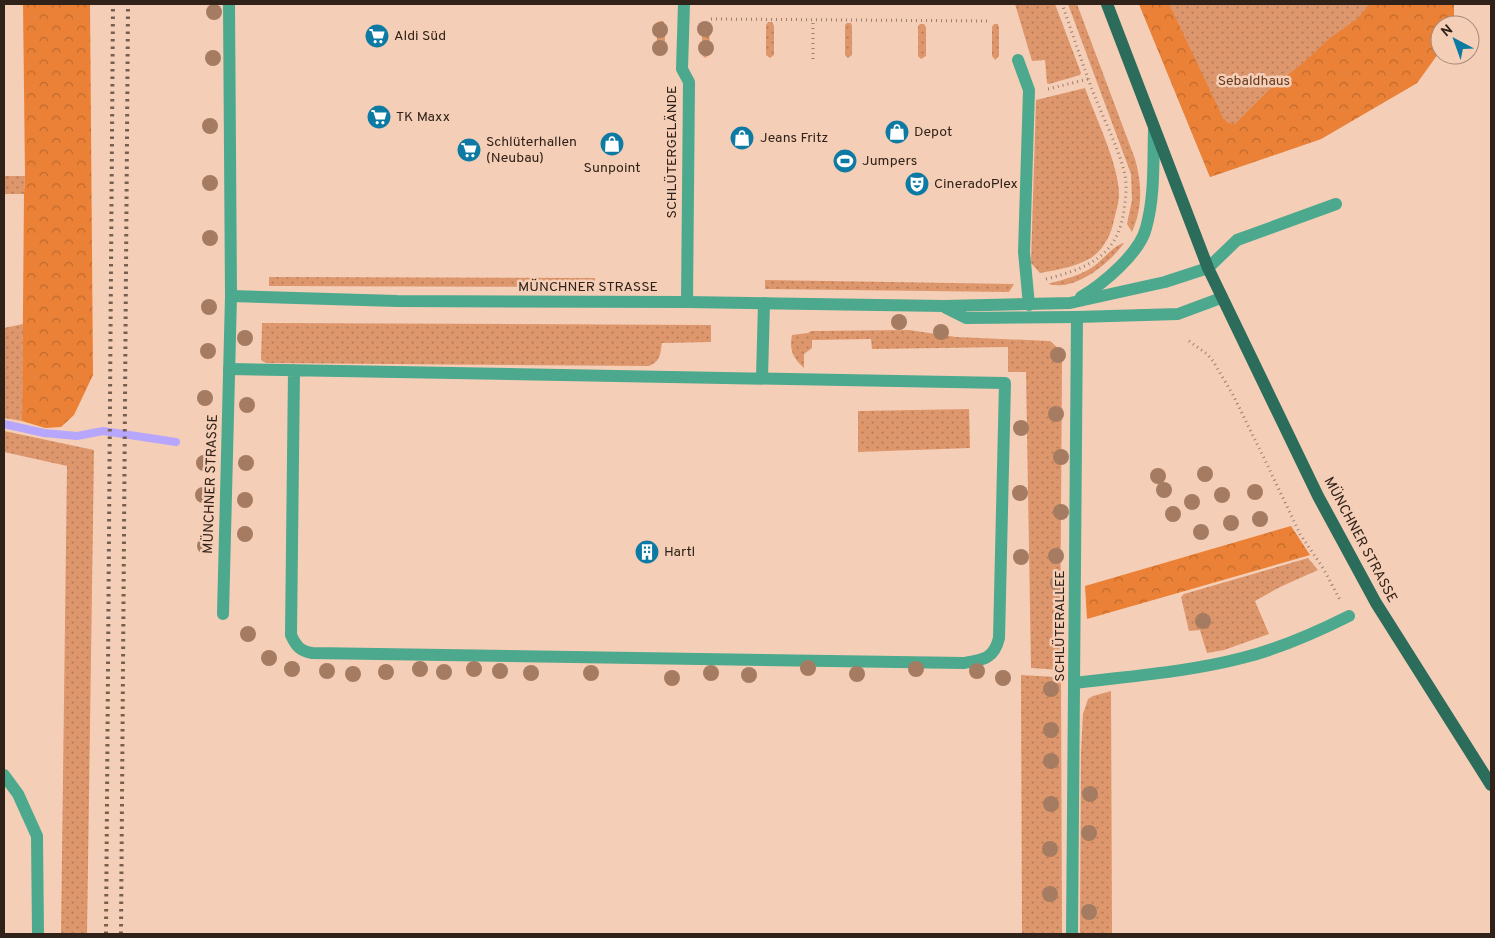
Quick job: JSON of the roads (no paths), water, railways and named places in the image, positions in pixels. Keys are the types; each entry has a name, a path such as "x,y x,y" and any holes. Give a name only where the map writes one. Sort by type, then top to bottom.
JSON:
{"main road":[{"name":"MÜNCHNER STRASSE","path":"1107,4 1208,268 1318,496 1376,603 1491,785"}],"street":[{"name":"MÜNCHNER STRASSE","path":"223,614 231,296 230,4"},
{"name":"SCHLÜTERGELÄNDE","path":"684,4 682,69 689,82 687,302"},
{"path":"1018,60 1029,90 1024,252 1029,305"},
{"name":"MÜNCHNER STRASSE","path":"1070,303 1098,287 1141,240 1146,229 1152,193 1154,128"},
{"path":"1208,268 1237,240 1336,204"},
{"name":"MÜNCHNER STRASSE","path":"231,296 397,301 687,302 944,306 1029,305 1070,303 1165,282 1208,268"},
{"name":"MÜNCHNER STRASSE","path":"944,306 966,318 1077,317 1178,314 1221,298"},
{"path":"762,378 764,304"},
{"name":"SCHLÜTERALLEE","path":"1072,934 1077,317"},
{"path":"229,369 294,370 762,378 1006,383 999,638 997,649 992,655 983,660 964,663 322,654 304,652 295,644 291,635 294,370"},
{"path":"1075,683 1194,667 1242,658 1284,645 1349,616"},
{"path":"4,775 18,794 37,836 38,934"}],"waterway":[{"path":"4,424 44,433 77,436 103,431 176,442"}],"railway":[{"path":"106,934 113,4"},
{"path":"121,934 128,4"}],"place":[{"name":"Aldi Süd","path":"377,36"},
{"name":"TK Maxx","path":"379,117"},
{"name":"Depot","path":"897,132"},
{"name":"Jeans Fritz","path":"742,138"},
{"name":"Sunpoint","path":"612,144"},
{"name":"Schlüterhallen (Neubau)","path":"469,150"},
{"name":"Jumpers","path":"845,161"},
{"name":"CineradoPlex","path":"917,184"},
{"name":"Hartl","path":"647,552"}],"park label":[{"name":"Sebaldhaus","path":"1254,81"}]}
